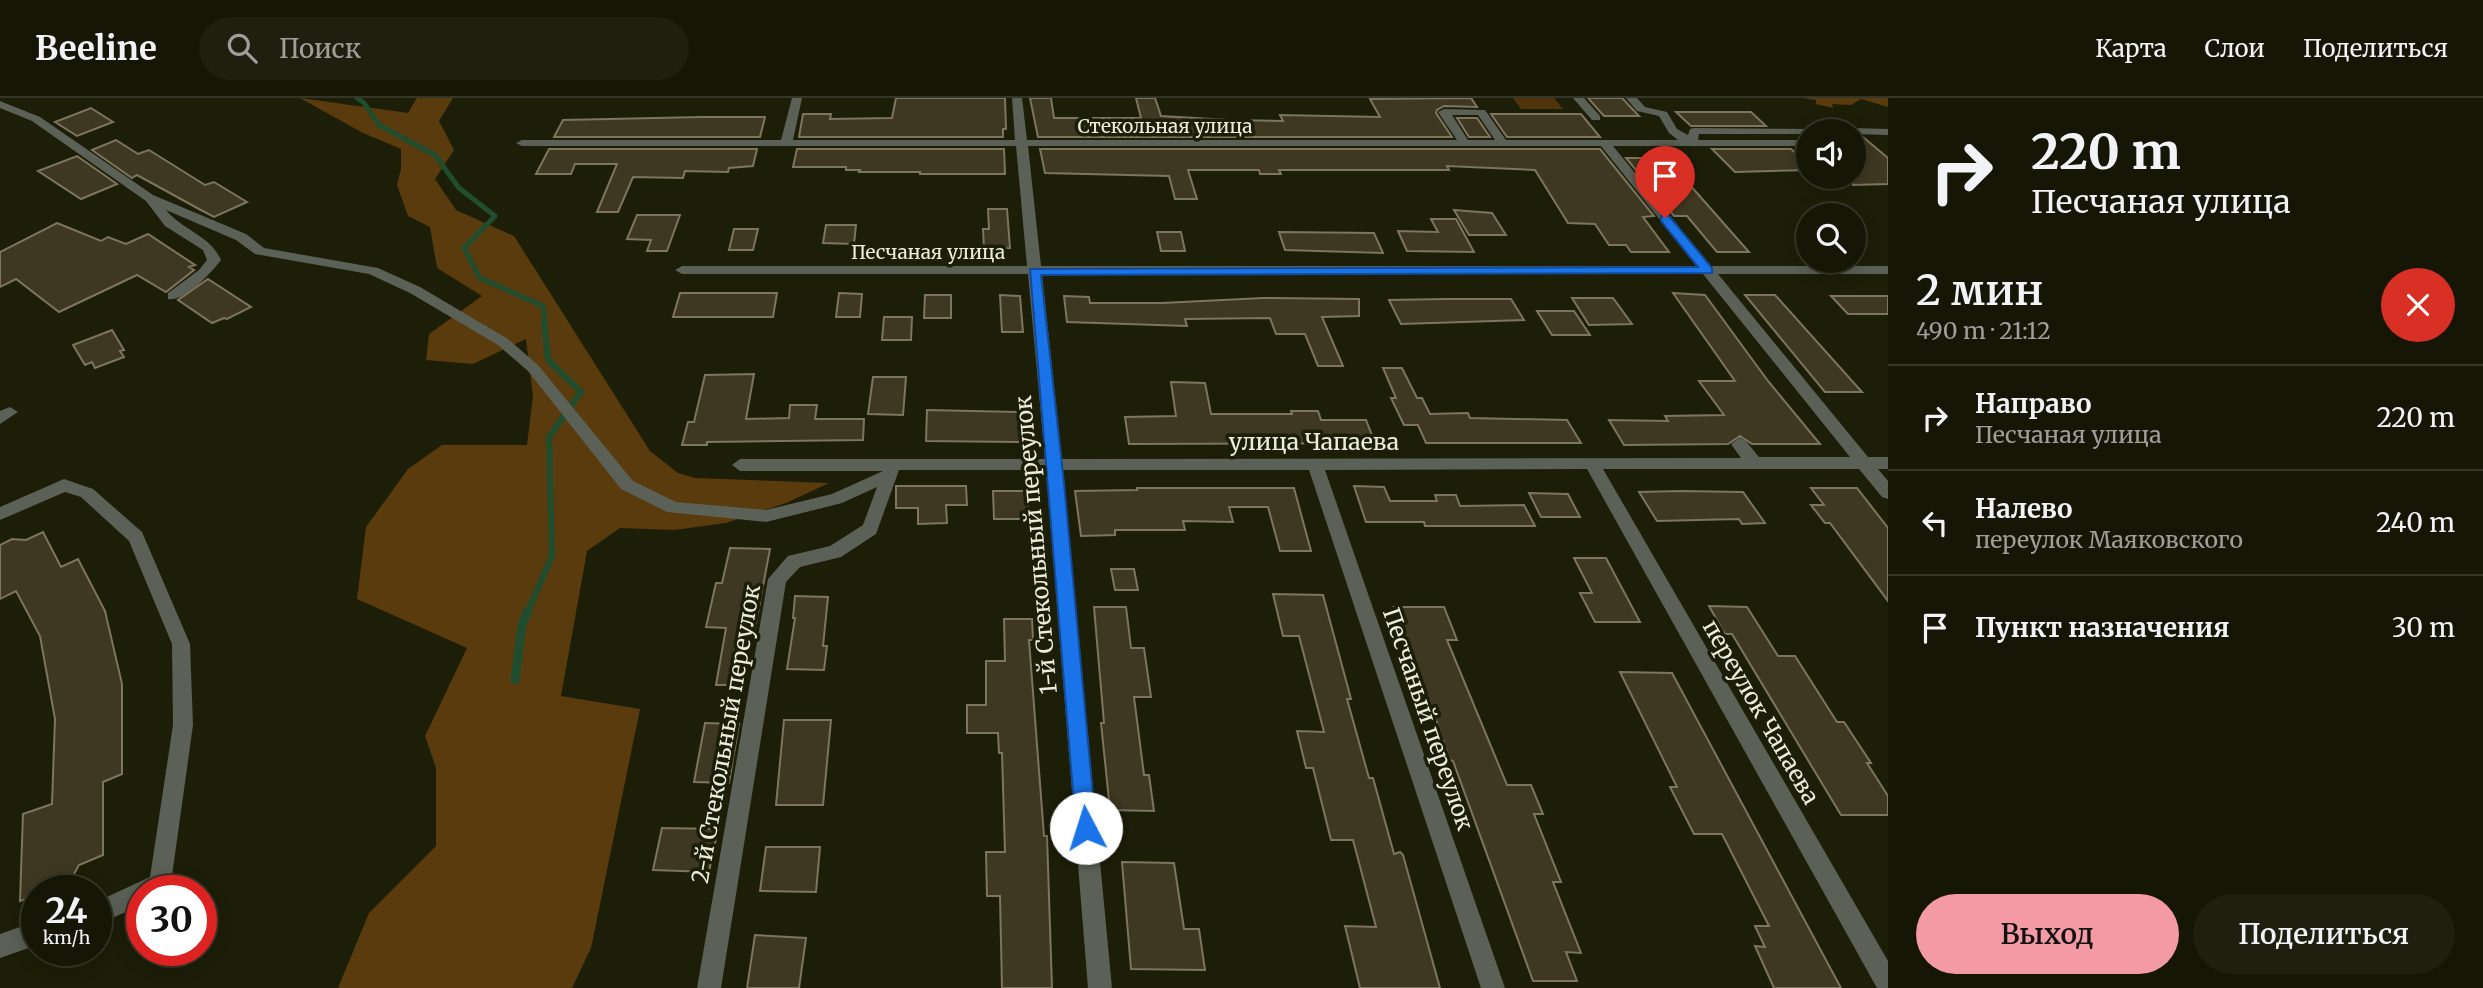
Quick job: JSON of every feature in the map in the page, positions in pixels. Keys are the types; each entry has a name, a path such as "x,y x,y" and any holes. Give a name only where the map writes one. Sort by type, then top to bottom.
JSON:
{"street":[{"path":"786,143 797,98"},
{"name":"1-й Стекольный переулок","path":"1017,98 1054,464 1100,988"},
{"path":"1435,98 1465,143"},
{"path":"1578,98 1596,118"},
{"path":"1631,98 1642,109 1663,114 1673,131 1692,143 1694,131 1796,131"},
{"path":"0,104 36,119 149,198 241,237 260,251 373,271 415,290 503,342 533,368 626,485 673,508 766,516 836,499 892,470"},
{"path":"1444,112 1480,112 1503,143"},
{"path":"1866,131 1888,132"},
{"name":"Стекольная улица","path":"522,143 1796,143"},
{"path":"1604,143 1888,493"},
{"path":"1866,143 1888,143"},
{"path":"149,198 170,223 209,248 214,260 204,273 173,296"},
{"name":"Песчаная улица","path":"682,270 1796,271"},
{"name":"Песчаная улица","path":"1866,271 1888,270"},
{"path":"1739,444 1754,463"},
{"name":"улица Чапаева","path":"740,465 892,470 1054,464 1316,466 1888,463"},
{"name":"переулок Чапаева","path":"1592,464 1888,984"},
{"name":"Песчаный переулок","path":"1316,466 1493,988"},
{"name":"2-й Стекольный переулок","path":"709,988 776,579 794,561 835,552 870,528 892,470"},
{"path":"0,514 64,485 88,493 136,537 181,644 183,725 161,875"},
{"path":"0,946 21,939"}],"shaded area":[{"path":"300,98 408,113 417,98 453,98 439,121 454,150 435,179 456,210 514,236 650,451 678,473 695,478 829,483 786,503 726,523 674,530 620,528 587,551 561,696 640,709 591,948 572,988 338,988 369,913 436,846 436,768 425,736 467,648 357,599 366,527 408,469 442,445 527,445 533,396 526,339 473,364 426,360 429,334 482,296 437,268 430,227 408,216 397,185 401,169 401,149 363,133"},
{"path":"1513,98 1554,98 1563,109 1521,109"},
{"path":"1802,98 1888,98 1888,107 1861,99 1851,105 1832,104 1833,108 1816,104 1816,100"}],"building":[{"path":"896,98 1005,98 1006,129 1003,129 1003,137 799,137 803,114 831,114 830,119 892,118"},
{"path":"1030,98 1051,98 1054,118 1141,118 1136,98 1155,98 1161,116 1229,120 1283,121 1280,115 1380,117 1370,99 1471,98 1477,107 1444,106 1437,110 1436,113 1452,137 1038,137"},
{"path":"1588,98 1622,98 1639,116 1604,116"},
{"path":"91,108 113,122 77,136 55,122"},
{"path":"1676,112 1751,112 1766,126 1691,126"},
{"path":"1491,114 1581,114 1600,137 1507,137"},
{"path":"765,117 760,137 554,137 563,120"},
{"path":"1457,118 1477,118 1490,137 1469,137"},
{"path":"116,140 138,154 149,150 205,185 214,182 247,202 214,217 137,175 132,178 92,150"},
{"path":"1866,140 1888,158 1888,184 1866,185"},
{"path":"549,149 757,149 753,166 729,168 728,172 685,171 683,178 633,177 618,212 597,212 617,164 575,164 571,174 536,174"},
{"path":"797,149 1004,149 1005,174 859,172 860,170 846,170 846,167 793,167"},
{"path":"1040,149 1600,149 1654,216 1643,217 1669,252 1631,252 1626,245 1609,245 1595,224 1568,223 1535,170 1447,166 1449,170 1279,170 1281,174 1260,174 1259,170 1188,170 1197,199 1175,199 1169,176 1045,173"},
{"path":"1712,149 1791,149 1796,153 1796,170 1735,172"},
{"path":"77,156 117,184 81,199 38,171"},
{"path":"1626,158 1667,158 1674,167 1681,169 1682,176 1749,252 1717,252 1687,216 1674,216"},
{"path":"988,209 1007,209 1010,248 984,249 983,229 989,229"},
{"path":"1454,210 1492,213 1506,235 1469,235"},
{"path":"637,215 680,215 667,251 647,251 651,240 627,239"},
{"path":"1431,219 1456,219 1474,252 1407,251 1398,231 1438,232"},
{"path":"57,223 101,241 108,237 126,244 148,234 195,265 189,267 194,270 166,292 137,275 59,312 16,279 0,287 0,252"},
{"path":"826,225 856,225 854,244 823,243"},
{"path":"734,229 758,229 753,250 729,250"},
{"path":"1157,232 1181,232 1185,251 1161,251"},
{"path":"1279,232 1374,233 1383,253 1285,250"},
{"path":"208,279 251,307 212,323 178,300"},
{"path":"680,293 777,293 773,317 673,317"},
{"path":"839,293 862,294 860,317 836,317"},
{"path":"1673,293 1705,295 1768,381 1820,444 1752,444 1740,436 1728,444 1624,445 1609,420 1668,421 1665,416 1724,415 1699,381 1735,381"},
{"path":"925,295 951,295 951,318 924,318"},
{"path":"1000,295 1020,296 1023,332 1002,332"},
{"path":"1745,295 1775,295 1862,392 1825,392"},
{"path":"1064,296 1089,297 1090,303 1263,298 1359,299 1359,316 1322,317 1343,366 1318,366 1305,334 1276,334 1270,318 1185,319 1187,326 1067,322"},
{"path":"1831,296 1888,296 1888,314 1848,314"},
{"path":"1572,298 1613,298 1632,324 1589,325"},
{"path":"1511,299 1524,320 1401,324 1389,300"},
{"path":"1537,311 1574,311 1590,335 1552,335"},
{"path":"884,317 912,317 911,340 882,340"},
{"path":"112,330 124,350 120,351 124,357 95,368 92,362 85,365 73,345"},
{"path":"1383,368 1402,368 1417,398 1422,398 1430,414 1468,413 1470,418 1567,420 1581,443 1426,443 1418,425 1404,425 1391,398 1396,398"},
{"path":"754,374 746,419 789,418 790,405 817,405 815,419 864,419 863,440 707,442 707,445 682,445 688,422 694,422 705,375"},
{"path":"873,377 906,377 903,415 868,414"},
{"path":"1171,382 1205,383 1211,414 1292,414 1291,411 1318,411 1321,420 1366,420 1375,443 1129,444 1125,417 1176,416"},
{"path":"927,410 1022,412 1024,442 926,441"},
{"path":"896,486 966,486 967,505 946,505 947,523 918,524 918,508 896,508"},
{"path":"1354,486 1384,487 1390,501 1437,501 1435,495 1456,495 1460,506 1524,505 1535,526 1425,526 1424,522 1366,522"},
{"path":"1137,488 1294,488 1311,551 1280,551 1268,507 1229,507 1233,522 1183,521 1185,530 1115,530 1115,535 1081,536 1075,491"},
{"path":"1811,488 1857,488 1888,528 1888,601 1830,523 1825,523 1811,505 1824,505"},
{"path":"993,491 1027,491 1029,519 994,519"},
{"path":"1639,492 1743,492 1765,523 1742,524 1739,519 1657,521"},
{"path":"1529,493 1568,494 1580,517 1541,517"},
{"path":"43,532 61,567 78,559 105,611 122,684 122,774 103,782 103,855 79,865 73,875 21,875 20,901 23,814 52,804 55,719 40,636 16,591 0,599 0,545 12,539 26,540"},
{"path":"730,548 770,549 755,629 752,629 744,685 716,685 726,628 706,627 716,583 722,583"},
{"path":"1574,558 1606,558 1640,622 1595,622 1580,593 1592,593"},
{"path":"1111,569 1134,569 1138,590 1115,590"},
{"path":"1273,594 1323,595 1369,778 1373,778 1394,854 1400,852 1403,855 1440,988 1360,988 1345,926 1376,927 1353,840 1331,840 1313,768 1306,768 1297,731 1324,732 1299,636 1283,636"},
{"path":"795,596 828,597 823,646 827,646 824,670 787,669 795,618"},
{"path":"1709,606 1747,607 1778,656 1795,656 1837,722 1844,722 1871,763 1867,763 1888,796 1888,815 1841,815 1732,634 1725,634"},
{"path":"1094,607 1126,607 1131,648 1144,648 1151,697 1134,697 1144,775 1149,775 1154,811 1110,810 1101,723 1104,723"},
{"path":"1394,607 1444,607 1457,640 1447,640 1507,785 1531,785 1543,814 1534,814 1561,882 1553,882 1581,953 1566,952 1577,981 1533,981"},
{"path":"1004,619 1032,619 1033,640 1029,640 1044,836 1047,836 1052,988 1002,988 1000,896 987,896 986,852 1005,852 1002,753 999,753 998,733 967,733 967,705 986,705 986,661 1005,661"},
{"path":"1620,672 1672,673 1841,988 1774,988 1755,946 1765,947 1755,926 1769,926 1722,834 1694,834 1670,787 1677,787"},
{"path":"784,720 831,720 823,805 776,805"},
{"path":"705,723 739,724 729,783 694,782"},
{"path":"662,828 718,829 709,872 653,870"},
{"path":"766,847 820,847 816,892 760,891"},
{"path":"1122,862 1174,863 1184,929 1199,929 1205,970 1131,969"},
{"path":"755,935 806,938 799,988 747,988"}],"waterway":[{"path":"357,98 364,103 379,125 435,155 459,188 495,216 464,248 480,278 543,306 545,322"},
{"path":"527,613 552,556 549,437 581,392 548,360 544,321"},
{"path":"515,680 522,624 528,611"}],"route":[{"path":"1086,828 1056,483 1034,272 1708,271 1665,218"}]}
